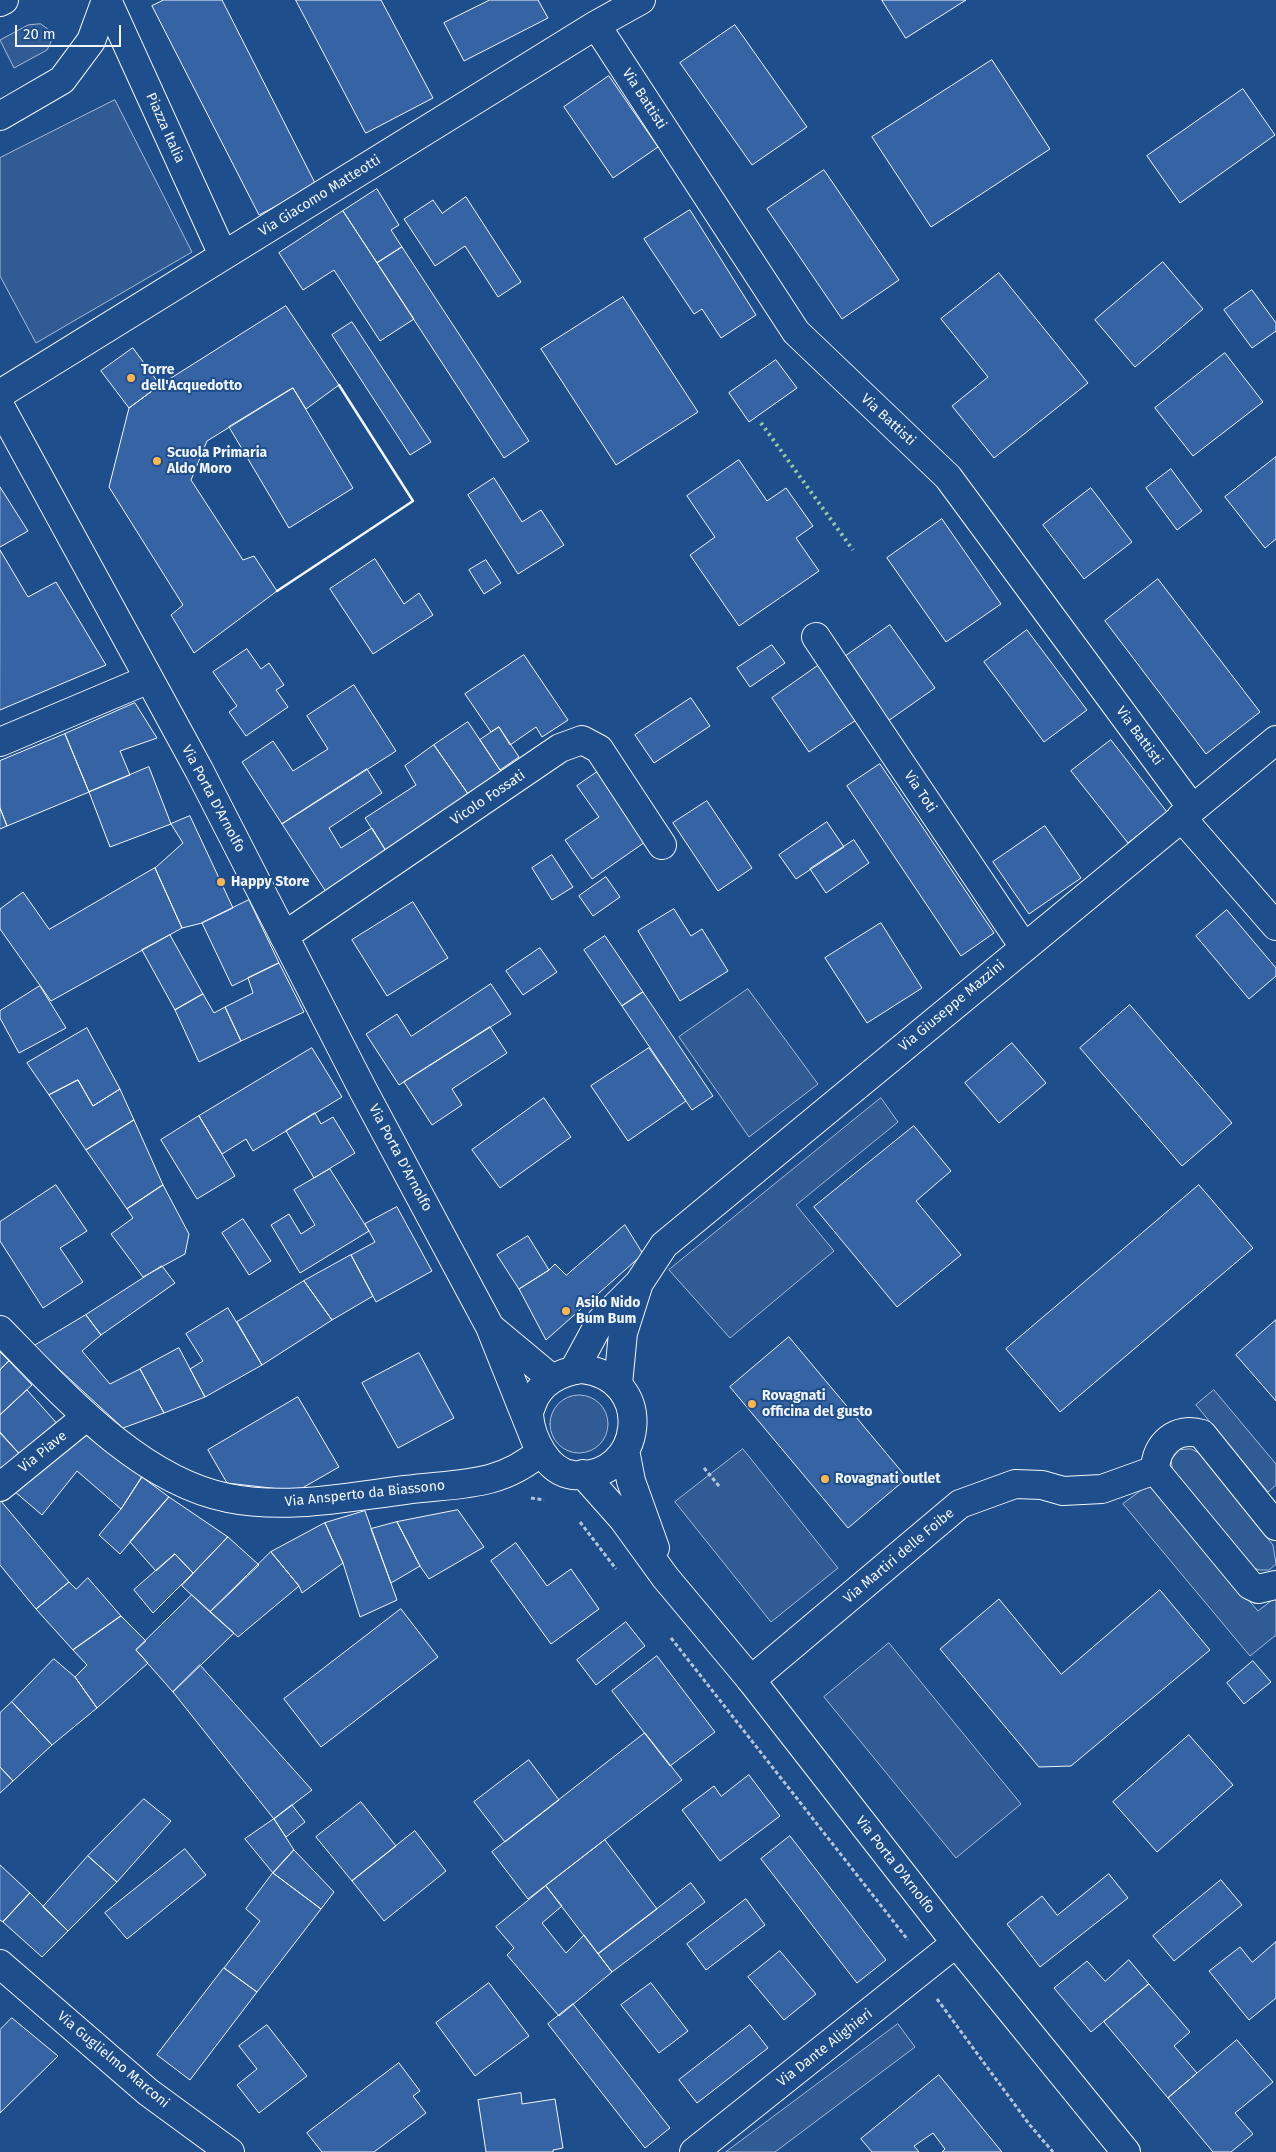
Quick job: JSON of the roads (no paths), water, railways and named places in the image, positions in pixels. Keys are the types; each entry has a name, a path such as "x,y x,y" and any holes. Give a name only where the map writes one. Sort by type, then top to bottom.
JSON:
{"street":[{"path":"0,2 4,0"},
{"name":"Piazza Italia","path":"0,116 62,80 91,42 106,0"},
{"name":"Piazza Italia","path":"106,0 223,255"},
{"name":"Via Giacomo Matteotti","path":"0,394 596,25 641,0"},
{"name":"Via Battisti","path":"596,25 796,332 948,477 1186,813 1276,926"},
{"name":"Via Porta D'Arnolfo","path":"0,406 199,770 284,936 490,1327 540,1452"},
{"name":"Via Toti","path":"816,637 1024,947"},
{"path":"0,742 149,679"},
{"name":"Vicolo Fossati","path":"284,936 560,748 582,740 599,749 662,845"},
{"name":"Via Giuseppe Mazzini","path":"562,1374 600,1322 639,1282 664,1245 1276,740"},
{"name":"Via Giuseppe Mazzini","path":"618,1384 623,1333 639,1282"},
{"name":"Via Porta D'Arnolfo","path":"490,1327 562,1374"},
{"name":"Via Ansperto da Biassono","path":"0,1330 86,1417 128,1451 194,1488 228,1498 258,1502 311,1502 427,1487 475,1484 517,1470 540,1452"},
{"path":"592,1370 618,1384 629,1399 634,1417 630,1441 621,1457 608,1468 583,1474 572,1475 555,1468 540,1452 528,1414 535,1397 562,1374 592,1370"},
{"name":"Via Piave","path":"0,1487 86,1417"},
{"path":"1276,1526 1202,1434 1192,1431 1170,1437 1156,1459 1155,1470 1250,1585 1258,1589 1276,1585"},
{"name":"Via Porta D'Arnolfo","path":"625,1450 631,1481 665,1578"},
{"name":"Via Martiri delle Foibe","path":"751,1680 960,1504 1015,1484 1042,1484 1062,1491 1102,1489 1155,1470"},
{"name":"Via Porta D'Arnolfo","path":"583,1474 623,1519 665,1578 751,1680 956,1943 1126,2152"},
{"name":"Via Dante Alighieri","path":"694,2152 926,1969 956,1943"},
{"name":"Via Guglielmo Marconi","path":"0,1964 148,2092 230,2152"}],"place":[{"name":"Torre dell'Acquedotto","path":"131,378"},
{"name":"Scuola Primaria Aldo Moro","path":"157,461"},
{"name":"Happy Store","path":"221,882"},
{"name":"Asilo Nido Bum Bum","path":"566,1311"},
{"name":"Rovagnati officina del gusto","path":"752,1404"},
{"name":"Rovagnati outlet","path":"825,1479"}]}
